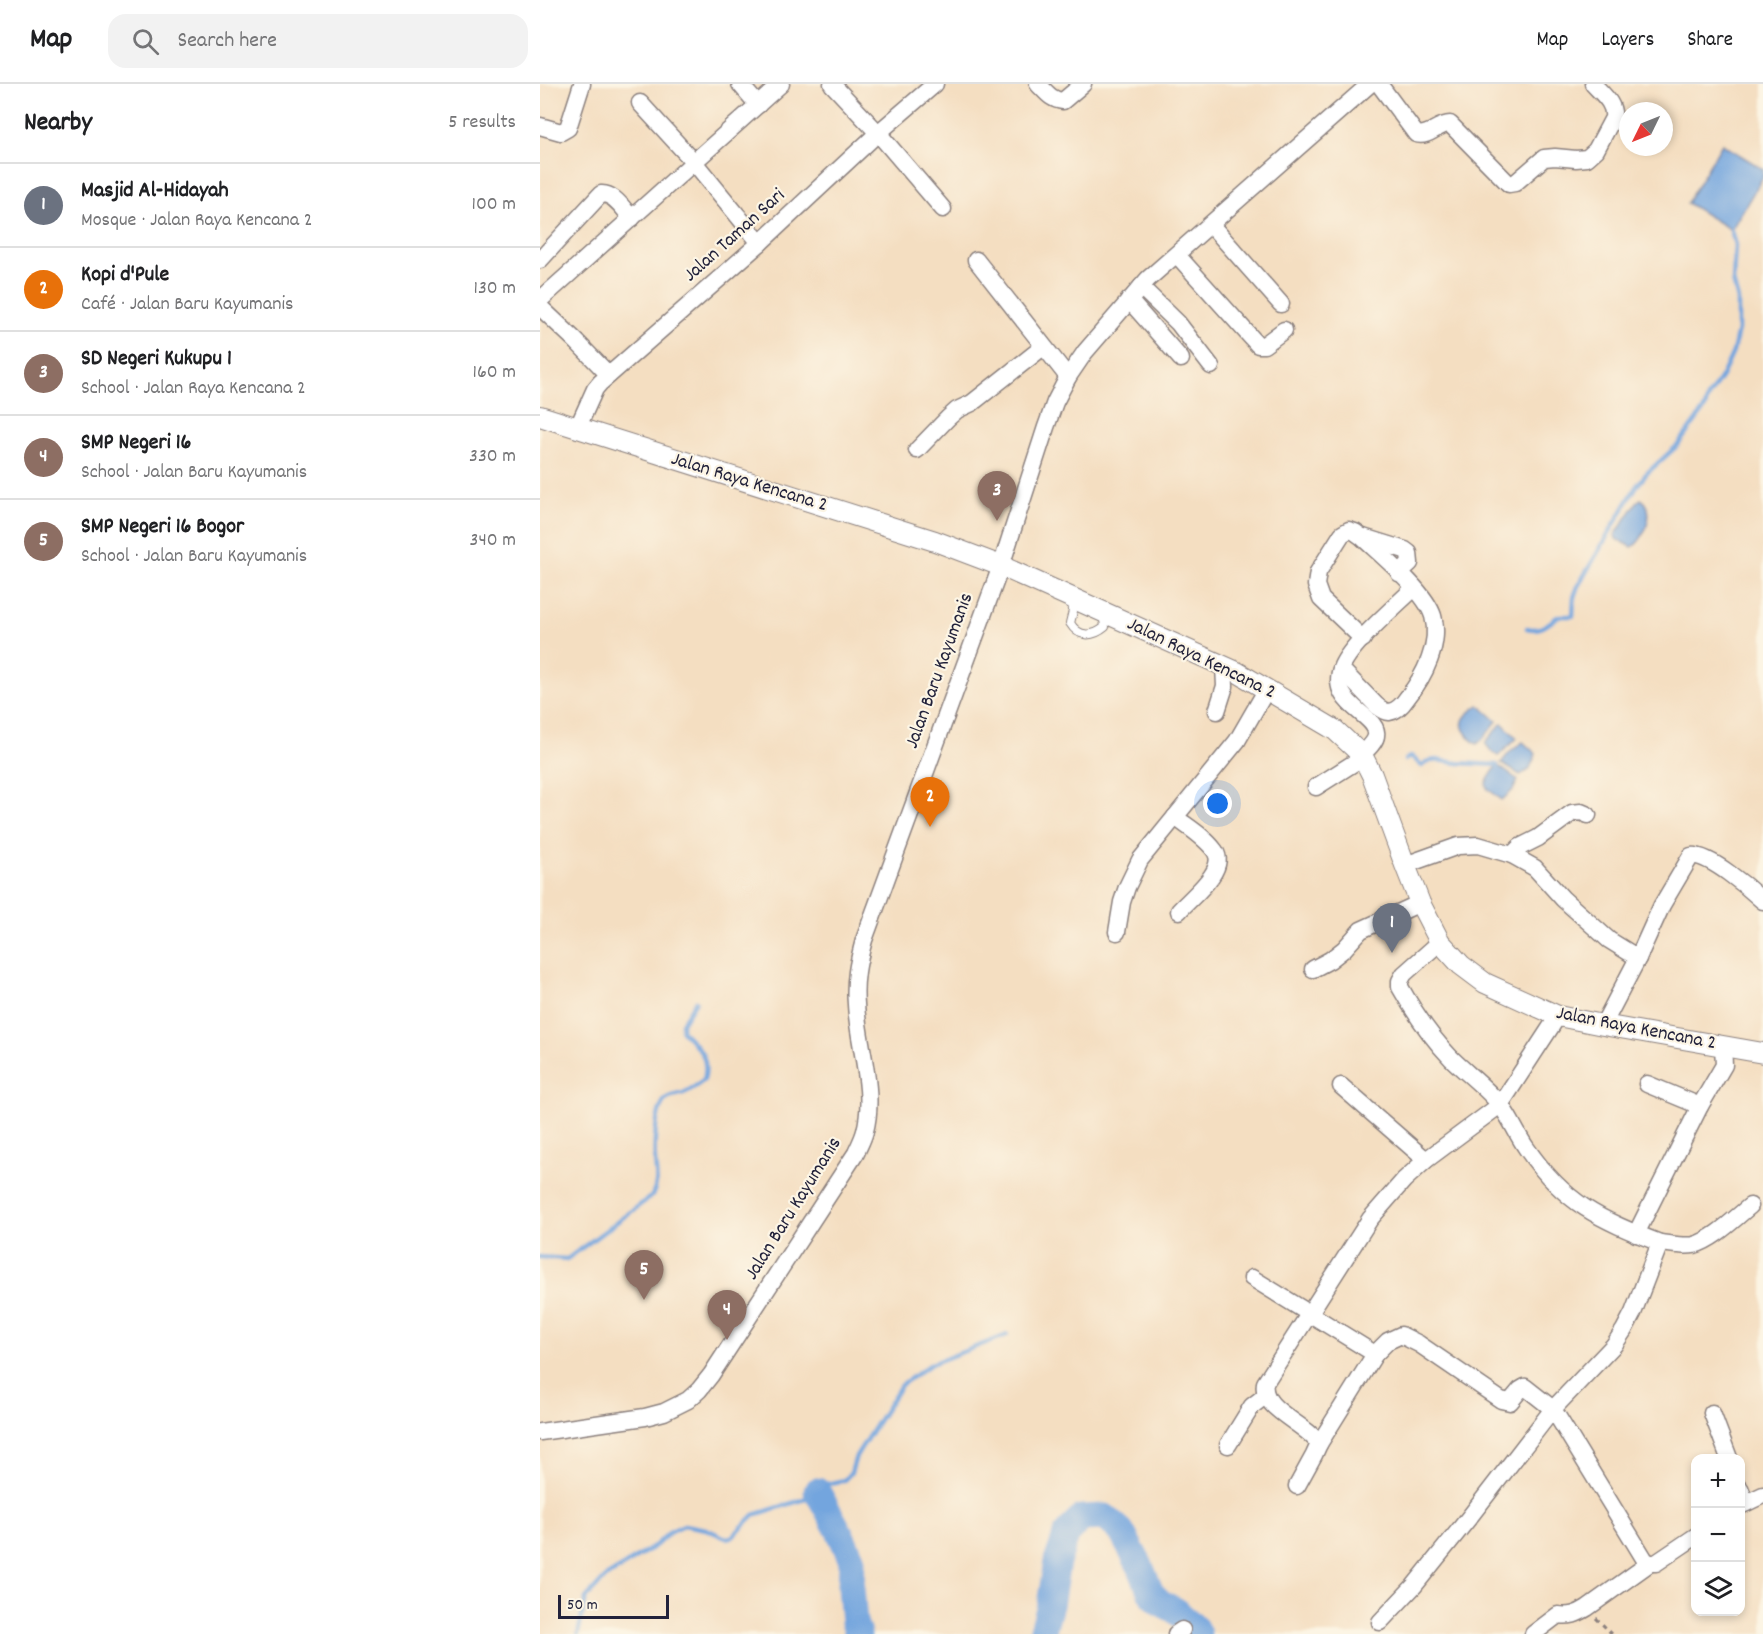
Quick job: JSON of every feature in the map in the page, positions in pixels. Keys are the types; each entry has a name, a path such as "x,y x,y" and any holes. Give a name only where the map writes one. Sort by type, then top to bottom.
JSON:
{"street":[{"path":"540,126 561,132 568,128 582,84"},
{"path":"540,300 781,84"},
{"path":"832,84 943,209"},
{"name":"Jalan Taman Sari","path":"577,429 595,389 609,375 760,243 935,84"},
{"path":"1038,84 1050,98 1056,101 1063,101 1083,84"},
{"name":"Jalan Baru Kayumanis","path":"540,1432 645,1417 677,1406 699,1390 856,1153 865,1133 869,1097 856,1007 857,966 868,929 1001,566 1055,402 1084,352 1148,279 1370,84"},
{"path":"1379,84 1416,134 1424,135 1445,124 1450,124 1507,183 1512,184 1544,158 1581,159 1587,158 1596,150 1614,112 1610,102 1593,84"},
{"path":"744,86 758,105"},
{"path":"640,103 694,162 760,243"},
{"path":"540,260 601,194 613,197 632,218"},
{"path":"1211,225 1281,304"},
{"path":"1177,255 1258,345 1264,345 1284,330"},
{"path":"976,260 1068,377"},
{"path":"1141,287 1178,323 1211,366"},
{"path":"1129,300 1180,359"},
{"path":"540,307 609,375"},
{"path":"917,450 957,410 972,403 1043,347"},
{"name":"Jalan Raya Kencana 2","path":"540,416 935,541 1001,566 1224,666 1325,723 1361,753 1372,775 1420,903 1440,942 1461,965 1485,983 1558,1016 1762,1051"},
{"path":"1341,669 1377,706 1390,712 1404,703 1420,681 1431,654 1435,626 1432,615 1414,588 1362,537 1349,530 1342,534 1318,572 1317,591 1321,599 1362,639"},
{"path":"1316,787 1357,761 1361,753 1375,739 1375,731 1371,723 1342,694 1341,669 1362,639 1414,588"},
{"path":"1217,711 1225,686 1224,666"},
{"path":"1117,932 1126,887 1140,860 1237,741 1267,689"},
{"path":"1512,855 1520,847 1538,838 1572,813 1581,812 1588,815"},
{"path":"1175,817 1206,842 1218,858 1217,868 1211,877 1179,911"},
{"path":"1405,865 1458,846 1478,845 1512,855 1535,868 1563,899 1609,940 1638,958"},
{"path":"1603,1025 1638,958 1662,905 1691,856 1698,856 1730,874 1763,901"},
{"path":"1313,969 1344,949 1361,930 1420,903"},
{"path":"1440,942 1404,974 1400,987 1435,1041 1500,1105 1547,1176 1563,1192 1604,1220 1660,1243 1680,1246 1693,1245 1706,1240 1750,1206"},
{"path":"1318,1444 1313,1435 1273,1406 1265,1396 1264,1383 1370,1219 1404,1180 1426,1160 1500,1105 1558,1016"},
{"path":"1636,1234 1700,1106 1724,1065 1723,1046"},
{"path":"1647,1084 1700,1106"},
{"path":"1341,1086 1426,1160"},
{"path":"1380,1622 1414,1586 1553,1409 1602,1359 1624,1330 1633,1314 1660,1243"},
{"path":"1252,1278 1375,1354"},
{"path":"1297,1486 1318,1444 1375,1354 1388,1341 1401,1335 1419,1344 1501,1400 1510,1402 1525,1387 1553,1409 1645,1560 1656,1563 1691,1539"},
{"path":"1228,1445 1252,1406 1265,1396"},
{"path":"1712,1413 1727,1454"},
{"path":"1745,1498 1763,1495"},
{"path":"1533,1634 1558,1615 1567,1617 1578,1614 1650,1563"}],"lane":[{"path":"1072,597 1073,611 1070,623 1073,629 1086,636 1094,635 1105,627 1103,611"}],"path":[{"path":"1587,1608 1612,1634"}],"water":[{"path":"1722,144 1763,169 1763,177 1731,230 1687,203"},
{"path":"1641,499 1646,503 1649,516 1645,531 1632,547 1616,539 1615,535"},
{"path":"1479,705 1497,721 1477,744 1468,736 1462,724 1465,717"},
{"path":"1502,723 1517,738 1498,756 1485,743"},
{"path":"1523,742 1536,754 1529,770 1520,775 1501,763"},
{"path":"1497,765 1518,780 1513,790 1502,800 1487,788 1486,783"}],"waterway":[{"path":"1527,628 1541,628 1559,616 1573,616 1574,597 1578,586 1636,487 1647,473 1678,445 1705,408 1708,397 1722,376 1733,352 1738,330 1738,300 1733,281 1735,245 1731,230"},
{"path":"1405,760 1411,756 1422,766 1426,762 1436,760 1497,765"},
{"path":"540,1257 567,1259 652,1196 656,1182 655,1138 661,1106 667,1098 687,1092 704,1080 704,1058 698,1047 682,1031 682,1023 696,1001"},
{"path":"578,1634 586,1598 606,1577 656,1545 671,1531 684,1525 706,1529 726,1538 732,1537 754,1515 802,1500 827,1484 844,1480 851,1473 856,1456 901,1385 931,1364 1007,1335"},
{"path":"817,1491 852,1560 851,1587 854,1622 858,1634"},
{"path":"1042,1634 1050,1605 1057,1562 1067,1533 1082,1518 1105,1517 1121,1531 1140,1566 1151,1593 1161,1603 1175,1610 1195,1628 1198,1634"}],"place":[{"name":"SD Negeri Kukupu 1","path":"997,521"},
{"name":"Kopi d'Pule","path":"930,827"},
{"name":"Masjid Al-Hidayah","path":"1392,953"},
{"name":"SMP Negeri 16 Bogor","path":"644,1300"},
{"name":"SMP Negeri 16","path":"727,1340"}]}
